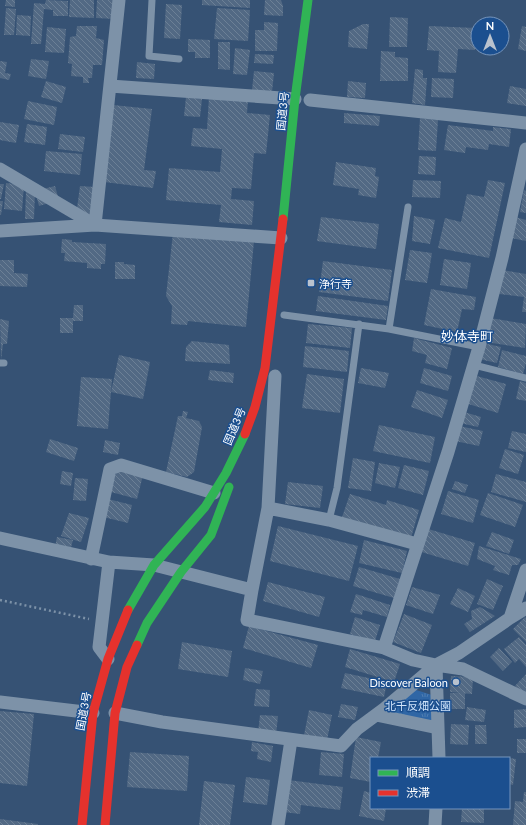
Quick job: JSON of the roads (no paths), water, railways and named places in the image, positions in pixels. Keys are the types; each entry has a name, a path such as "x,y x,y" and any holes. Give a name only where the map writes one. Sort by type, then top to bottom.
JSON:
{"highway":[{"name":"国道3号","path":"82,825 93,712 108,659 126,613 154,565 205,507 214,493 242,441 255,407 265,368 281,238 295,99 308,0"},
{"name":"国道3号","path":"264,410 276,372"},
{"name":"国道3号","path":"105,825 115,713 126,667 147,623 181,572 211,535 233,476 248,450"}],"street":[{"path":"95,225 119,0"},
{"path":"110,86 295,99"},
{"path":"310,100 526,123"},
{"path":"384,648 448,452 480,347 502,258 526,149"},
{"path":"0,169 95,225"},
{"path":"0,231 95,225 281,238"},
{"path":"276,372 268,508 247,620 384,648 413,660 463,669 526,699"},
{"path":"91,558 110,469 121,466 214,493"},
{"path":"268,508 329,520 417,544"},
{"path":"0,538 109,562 154,565 252,590"},
{"path":"108,659 99,647 109,562"},
{"path":"510,618 526,570"},
{"path":"115,713 162,722 341,746 357,730 436,665 459,653 526,608"},
{"path":"436,665 439,757"},
{"path":"0,702 93,712"},
{"path":"376,715 438,728"},
{"path":"278,825 291,740"},
{"path":"434,825 436,809"}],"lane":[{"path":"152,0 149,56 179,58"},
{"path":"389,329 408,207"},
{"path":"284,315 359,324 480,347"},
{"path":"329,520 337,488 359,324"},
{"path":"474,366 526,378"}],"place":[{"name":"浄行寺","path":"311,283"},
{"name":"Discover Baloon","path":"456,682"}],"district":[{"name":"妙体寺町","path":"467,336"}],"park label":[{"name":"北千反畑公園","path":"418,705"}]}
